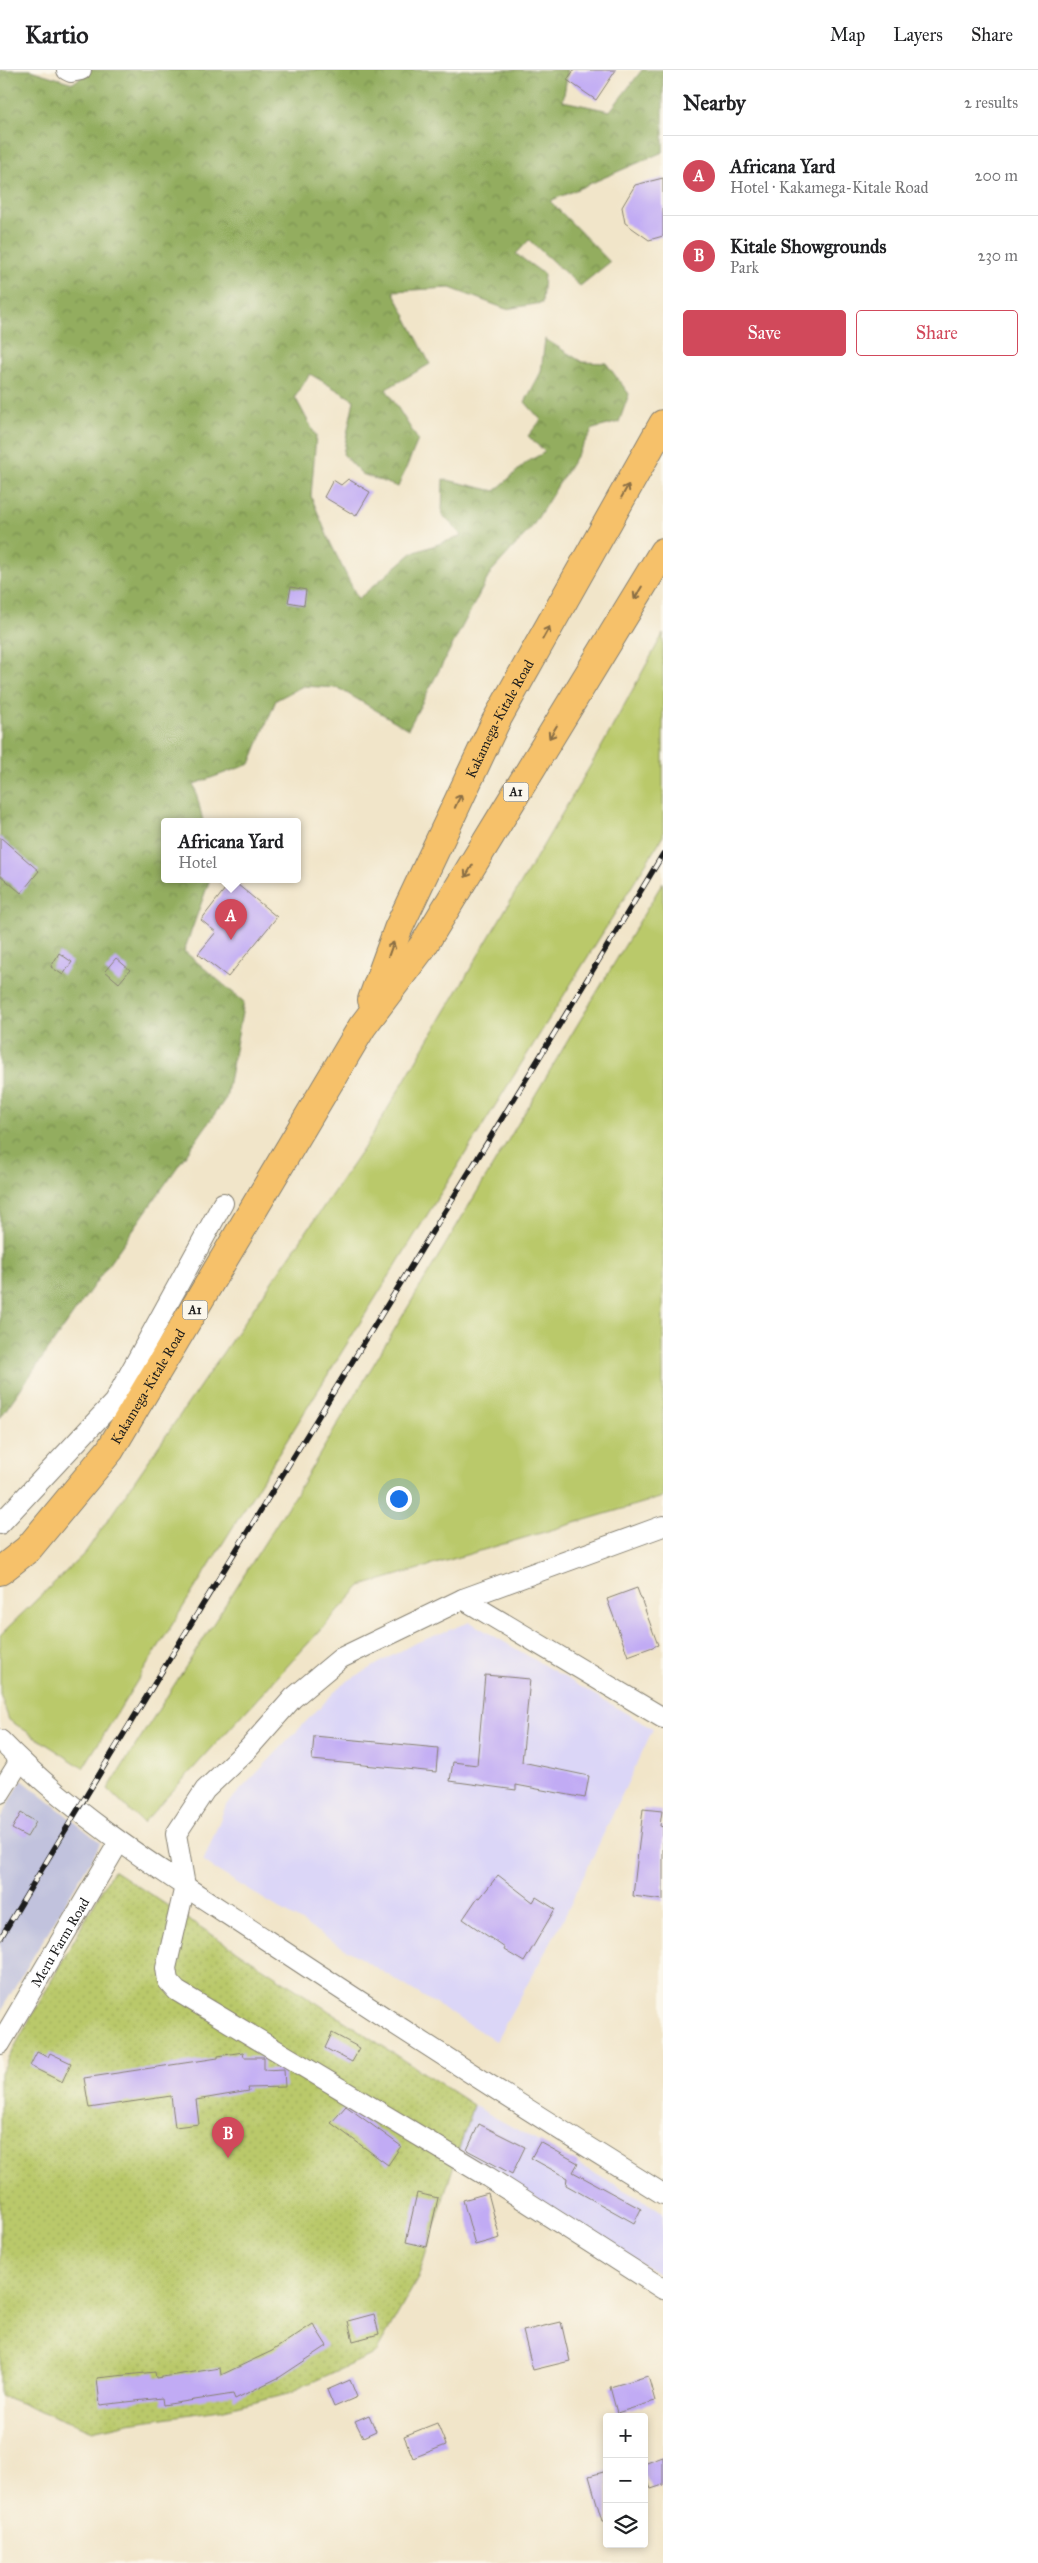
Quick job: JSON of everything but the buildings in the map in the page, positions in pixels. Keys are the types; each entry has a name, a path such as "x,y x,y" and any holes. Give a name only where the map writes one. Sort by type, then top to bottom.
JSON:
{"highway":[{"name":"Kakamega-Kitale Road","path":"362,1028 398,929 496,721 663,424"},
{"name":"Kakamega-Kitale Road","path":"0,1571 28,1549 66,1506 110,1450 362,1028 423,946 663,552"}],"street":[{"path":"67,70 71,72 81,70"},
{"path":"0,1524 114,1402 222,1203"},
{"path":"663,1526 463,1599 341,1658 293,1698 248,1750 205,1790 176,1834 185,1886 166,1968 168,1981 177,1992 488,2177 663,2289"},
{"path":"463,1599 663,1718"},
{"path":"0,1740 50,1788 119,1842 465,2071 663,2194"},
{"path":"0,1793 20,1761"},
{"name":"Meru Farm Road","path":"0,2044 119,1842"}],"shaded area":[{"path":"470,1622 653,1729 564,1918 496,2041 203,1862 226,1805 342,1684 413,1644"},
{"path":"22,1780 101,1843 0,2012 0,1819"},
{"path":"473,2105 663,2212 663,2277 459,2150"}],"green space":[{"path":"0,70 30,70 73,83 91,70 568,70 563,101 610,111 642,70 663,70 663,152 550,201 610,262 580,286 529,240 516,254 544,274 542,303 506,309 450,288 393,291 430,364 386,389 418,440 398,487 362,474 343,454 354,400 310,374 295,397 316,436 311,496 329,540 358,599 412,553 462,536 442,514 443,479 495,491 527,462 545,452 528,436 541,420 525,402 541,372 545,339 582,362 606,363 629,394 619,422 593,429 532,527 491,572 408,729 338,688 303,686 276,700 250,764 194,784 202,818 161,818 161,883 209,883 184,951 244,1002 226,1098 0,1418"},
{"path":"663,634 663,836 83,1768 9,1720 0,1694 0,1635 85,1553 368,1142 602,746"},
{"path":"663,882 663,1497 361,1586 143,1823 108,1789 300,1487"},
{"path":"113,1870 473,2105 418,2278 376,2353 288,2393 220,2410 128,2423 93,2431 0,2395 0,2073"}],"railway":[{"path":"0,1939 164,1667 498,1126 663,854"}],"place":[{"name":"Africana Yard","path":"231,940"},
{"name":"Kitale Showgrounds","path":"228,2158"}]}
